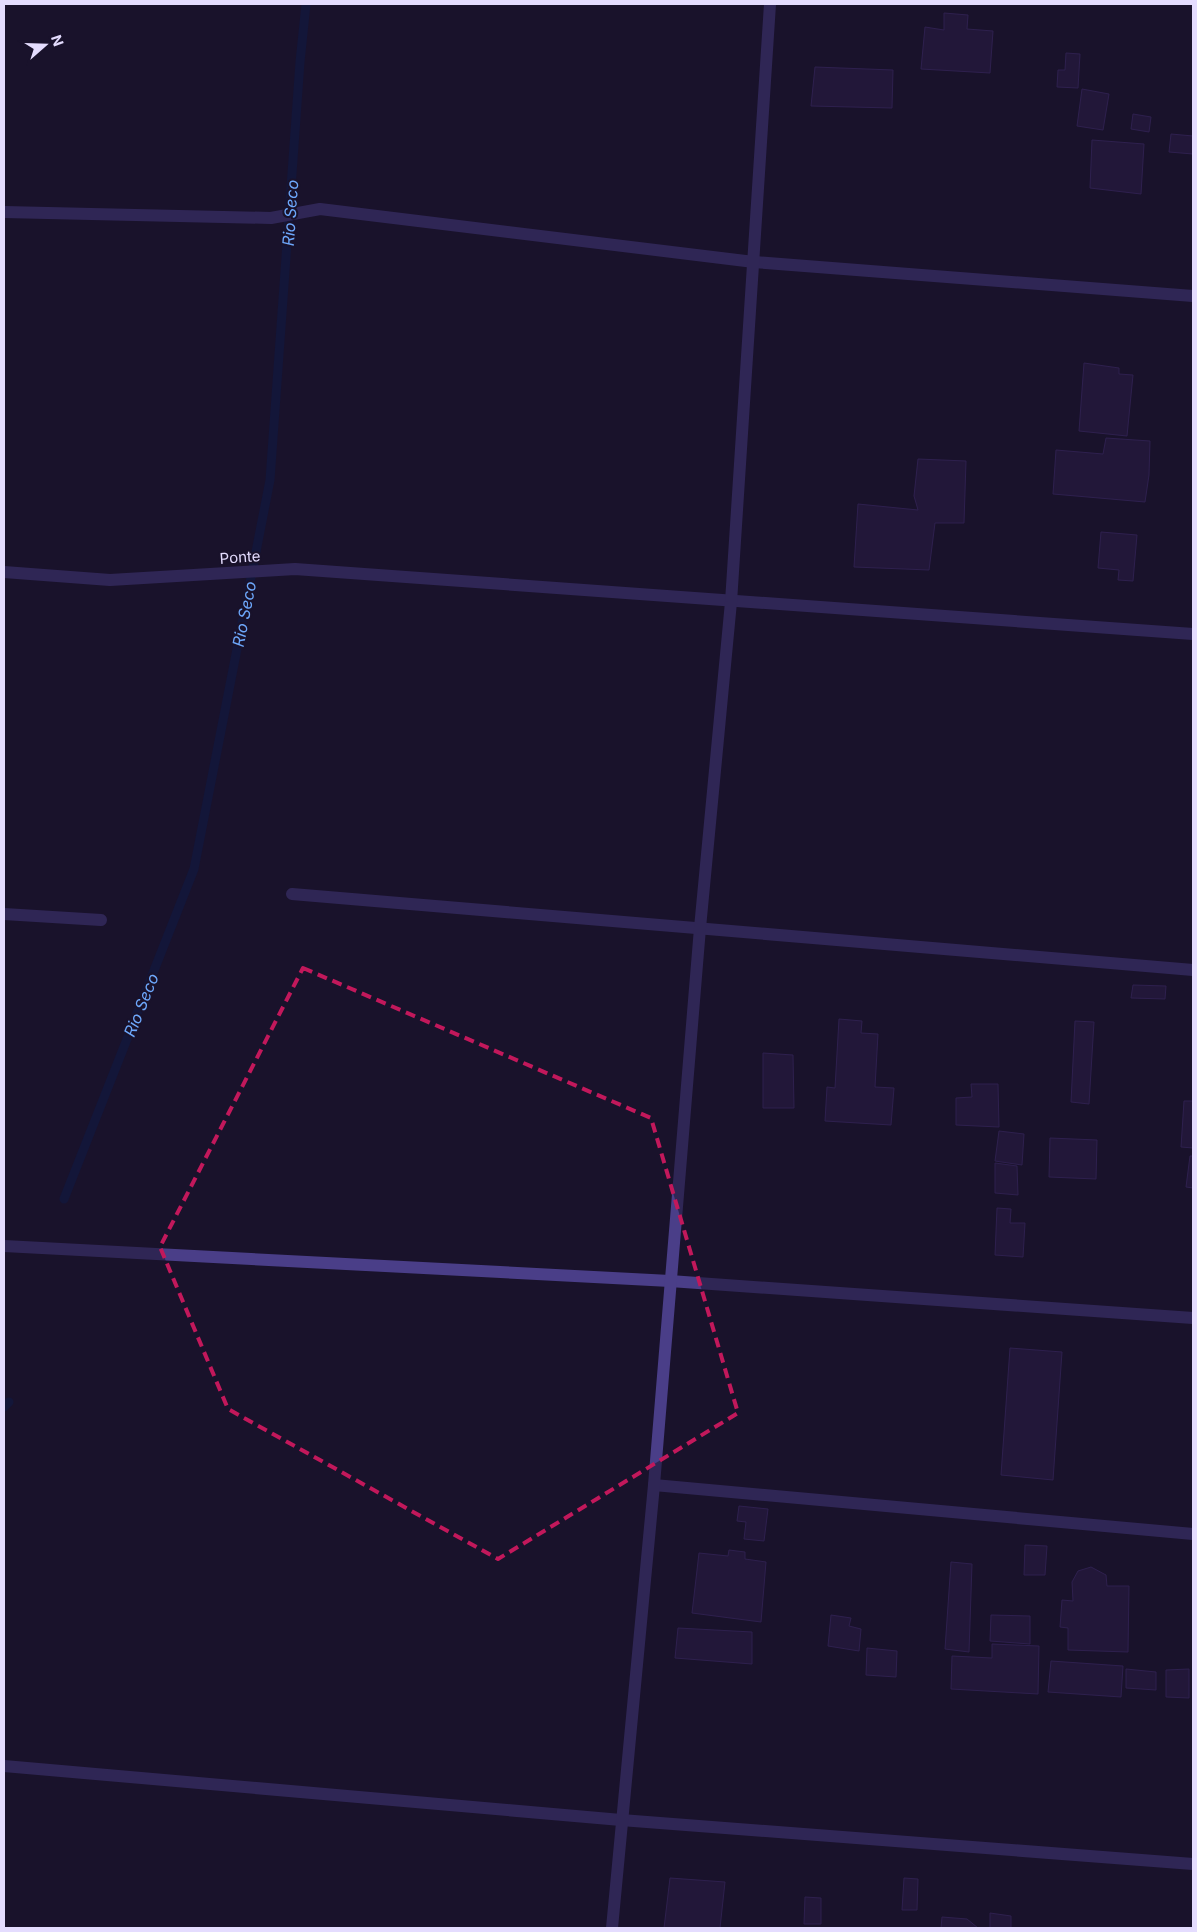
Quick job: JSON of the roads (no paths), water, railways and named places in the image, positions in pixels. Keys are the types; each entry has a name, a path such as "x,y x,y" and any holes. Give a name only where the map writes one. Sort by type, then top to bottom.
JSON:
{"street":[{"path":"612,1928 654,1485 700,928 731,602 770,4"},
{"path":"4,212 271,218 320,209 754,262 1193,296"},
{"name":"Ponte","path":"4,572 110,580 188,577 295,569 1193,634"},
{"path":"292,894 1193,970"},
{"path":"4,914 101,920"},
{"path":"4,1246 670,1281 1193,1318"},
{"path":"654,1485 1193,1534"},
{"path":"4,1766 621,1820 1193,1864"}],"waterway":[{"name":"Rio Seco","path":"64,1199 194,869 270,480 300,62 306,4"},
{"name":"Rio Seco","path":"4,1407 9,1402"}]}
